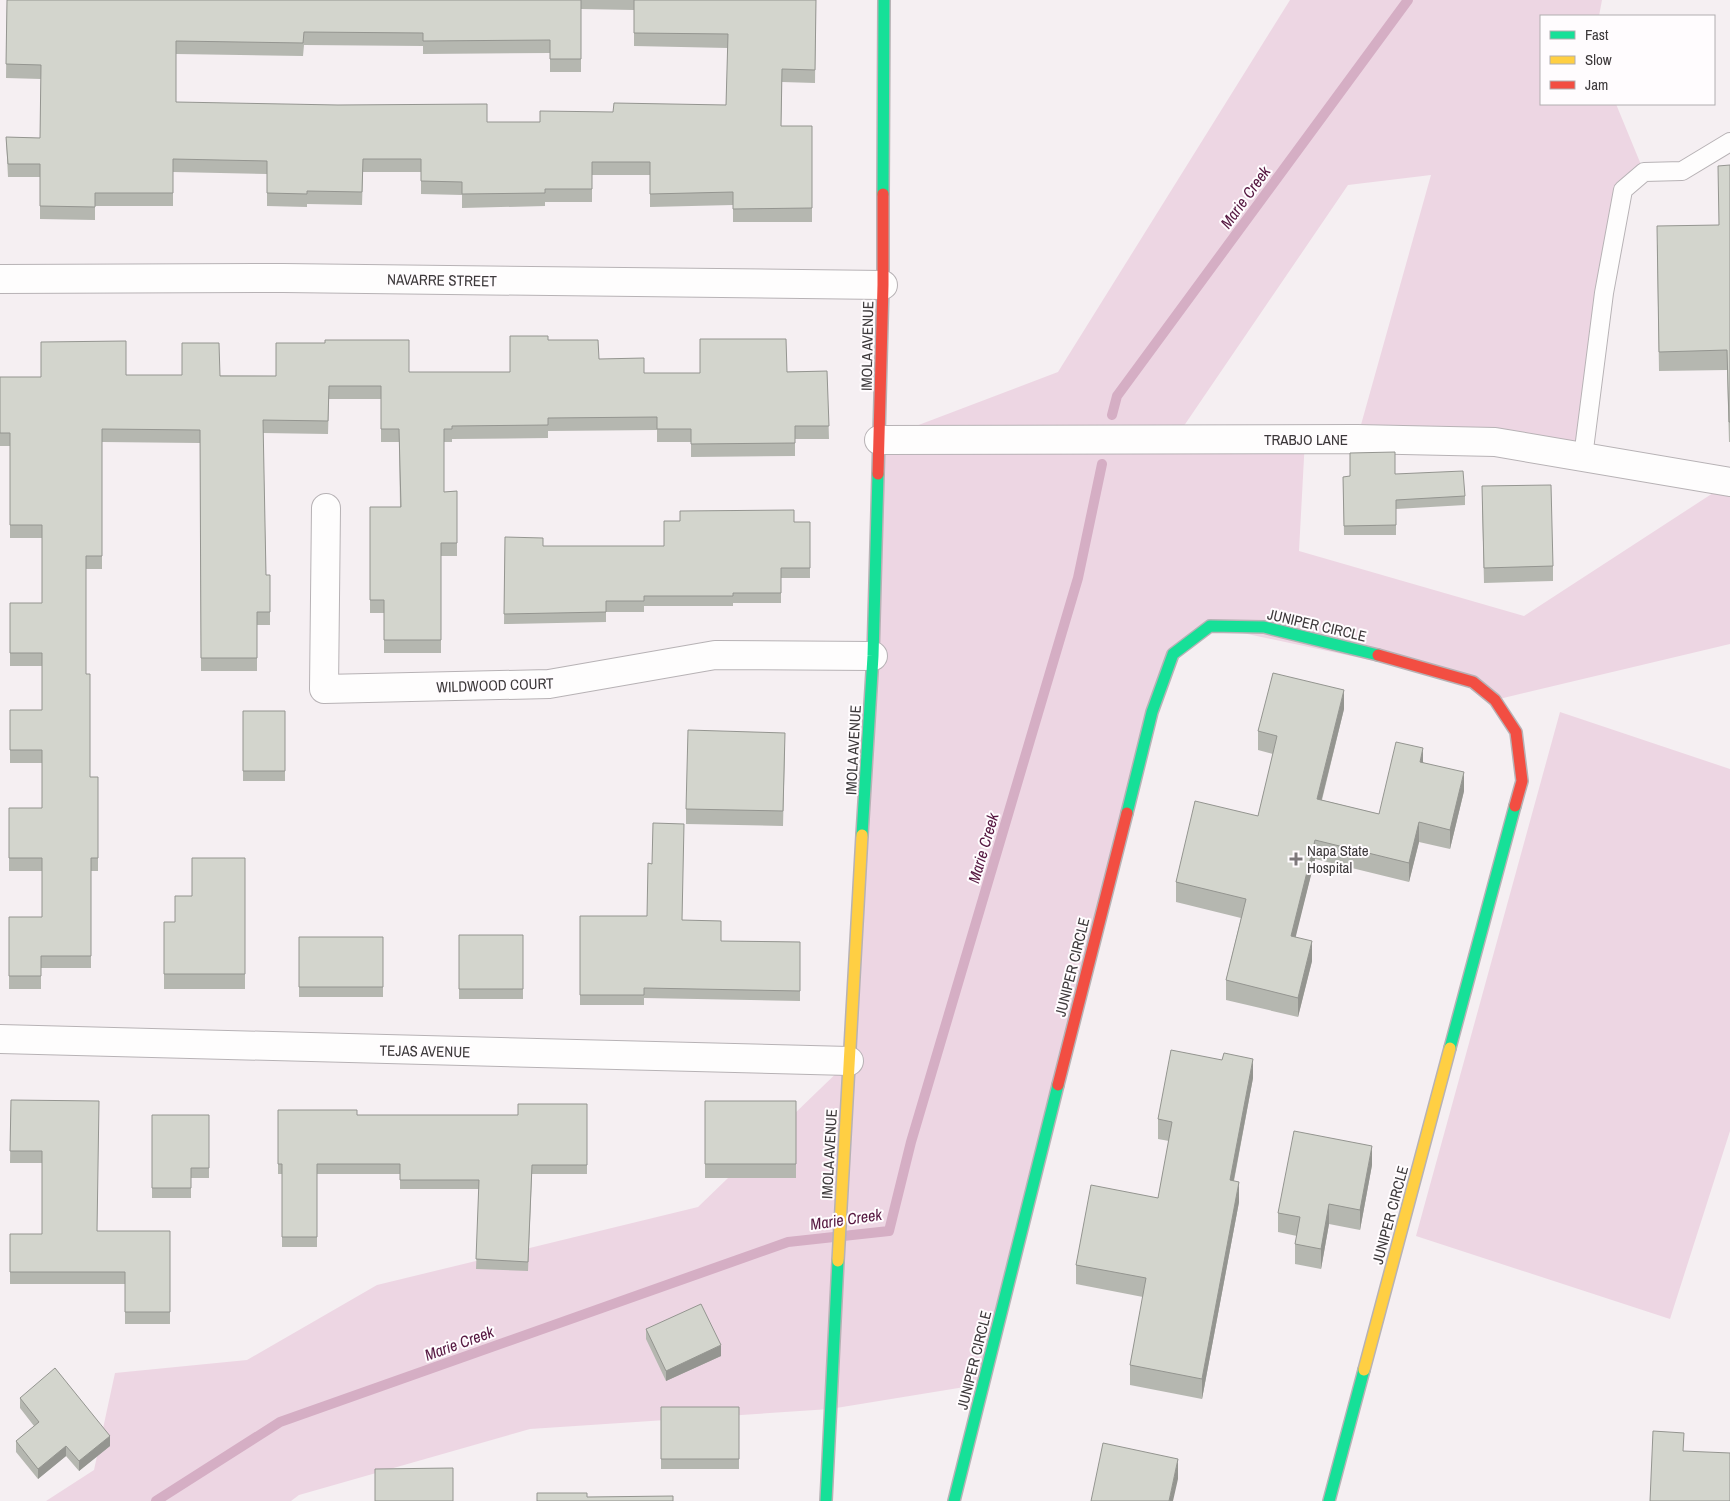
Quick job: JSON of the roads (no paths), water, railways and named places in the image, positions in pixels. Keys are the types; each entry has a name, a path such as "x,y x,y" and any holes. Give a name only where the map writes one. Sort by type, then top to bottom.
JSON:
{"street":[{"name":"IMOLA AVENUE","path":"826,1501 836,1288 873,656 883,285 884,0"},
{"name":"NAVARRE STREET","path":"0,279 283,278 883,285"},
{"name":"TRABJO LANE","path":"879,440 1357,439 1496,442 1730,482"},
{"name":"WILDWOOD COURT","path":"326,508 324,689 549,684 715,654 873,656"},
{"name":"JUNIPER CIRCLE","path":"954,1501 1152,712 1173,654 1210,626 1264,627 1473,682 1496,700 1516,732 1522,781 1329,1501"},
{"name":"TEJAS AVENUE","path":"0,1039 849,1061"}],"lane":[{"path":"1583,457 1604,293 1623,190 1644,172 1682,171 1730,142"}],"waterway":[{"name":"Marie Creek","path":"1112,415 1117,396 1408,0"},
{"name":"Marie Creek","path":"156,1501 280,1422 788,1242 889,1231 911,1142 1078,578 1102,464"}],"place":[{"name":"Napa State Hospital","path":"1296,859"}]}
